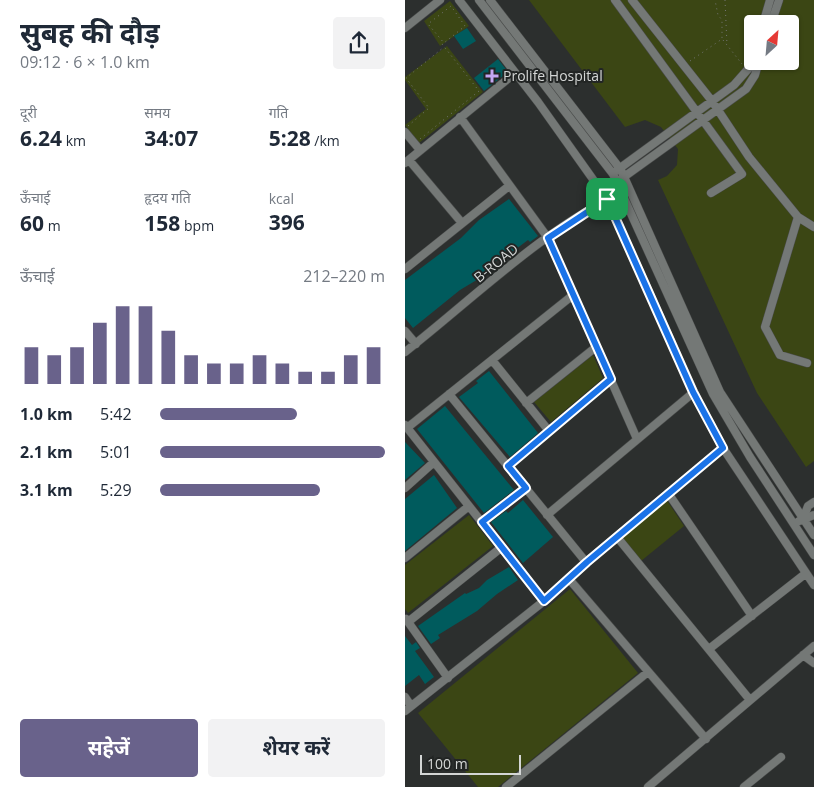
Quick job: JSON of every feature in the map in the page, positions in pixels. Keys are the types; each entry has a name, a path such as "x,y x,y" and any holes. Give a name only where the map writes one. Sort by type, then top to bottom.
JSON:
{"street":[{"path":"405,28 439,0"},
{"path":"459,0 607,199 693,392 723,448 805,574 814,584"},
{"path":"479,0 613,174 713,394 750,458 814,555"},
{"path":"491,0 620,169 720,392 814,535"},
{"path":"615,0 742,174 711,193"},
{"path":"632,0 712,101 749,156 797,217 814,227"},
{"path":"766,15 770,0"},
{"path":"774,15 779,0"},
{"path":"613,174 734,85 747,70"},
{"path":"616,182 746,89 756,70"},
{"path":"461,223 407,161 515,73"},
{"path":"460,117 548,238 637,439"},
{"path":"406,129 420,150"},
{"path":"405,269 509,186"},
{"name":"B-ROAD","path":"405,352 548,238 607,199 629,189"},
{"path":"797,217 765,327 780,355 807,364"},
{"path":"544,601 406,427 573,295"},
{"path":"405,331 416,344"},
{"path":"526,403 596,347"},
{"path":"492,360 549,431"},
{"path":"508,466 611,379"},
{"path":"547,515 693,392"},
{"path":"449,394 587,562"},
{"path":"405,697 408,708 449,678 544,601 587,562 723,448"},
{"path":"405,488 434,462"},
{"path":"482,522 526,488"},
{"path":"668,493 752,616"},
{"path":"803,519 808,506 814,502"},
{"path":"405,558 469,506"},
{"path":"793,524 814,515"},
{"path":"617,537 750,700"},
{"path":"449,678 406,620 502,547"},
{"path":"709,649 805,574"},
{"path":"569,578 706,739"},
{"path":"649,787 814,646"},
{"path":"803,655 814,663"},
{"path":"506,787 648,672"},
{"path":"744,787 781,757"}],"path":[{"path":"715,0 718,15 722,20 722,39 739,62 744,65"},
{"path":"725,0 727,45"},
{"path":"418,140 479,91 428,24 451,6 465,26 444,43"},
{"path":"683,65 722,39"},
{"path":"406,129 429,108 406,78 444,47"}],"green space":[{"path":"529,0 814,0 814,461 806,467 757,393 658,180 667,176 677,165 678,149 661,127 645,120 625,127"},
{"path":"450,1 469,26 440,46 424,21"},
{"path":"447,46 483,92 419,143 405,125 426,109 405,80 405,77"},
{"path":"593,355 603,378 551,422 534,402"},
{"path":"666,499 684,526 641,561 622,537"},
{"path":"469,515 493,546 408,613 405,609 405,565"},
{"path":"570,589 638,673 498,787 478,787 418,713"}],"building":[{"path":"467,28 476,41 463,49 454,36"},
{"name":"Prolife Hospital","path":"498,59 508,72 484,91 474,78"},
{"path":"509,199 538,236 530,242 528,240 500,261 498,259 487,268 490,272 460,290 413,328 405,318 405,280 461,238 479,220"},
{"path":"489,371 538,433 510,457 459,397 478,383 476,381"},
{"path":"445,406 514,490 484,513 417,429"},
{"path":"405,442 425,463 405,480"},
{"path":"434,475 457,508 405,551 405,499"},
{"path":"523,500 553,537 523,563 491,522 506,511 508,513"},
{"path":"509,567 518,580 477,611 438,635 440,638 431,644 418,626 465,593 479,588 487,580"},
{"path":"405,636 412,645 416,642 420,648 415,651 434,677 425,684 419,675 405,686"}],"place":[{"name":"Prolife Hospital","path":"492,76"}],"route":[{"path":"607,199 693,392 723,448 587,562 544,601 482,522 526,488 508,466 611,379 548,238 607,199"}]}
